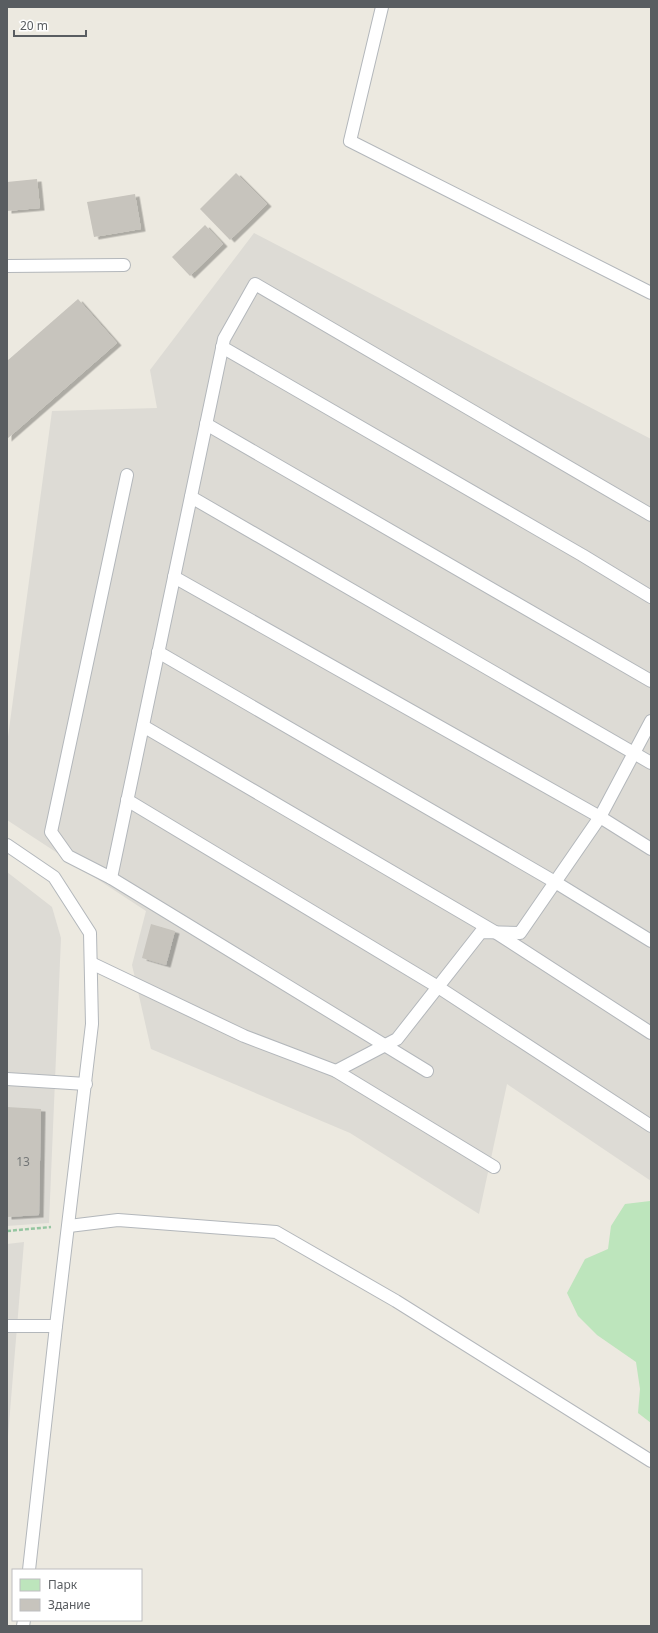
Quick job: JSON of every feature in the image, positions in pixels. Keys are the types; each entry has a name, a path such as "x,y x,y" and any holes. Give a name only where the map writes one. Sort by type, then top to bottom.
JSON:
{"lane":[{"path":"382,7 350,141 651,293"},
{"path":"7,266 124,265"},
{"path":"111,878 222,347 224,339 255,284 651,514"},
{"path":"222,347 582,555 651,597"},
{"path":"206,424 651,681"},
{"path":"127,475 51,832 68,856 111,878 427,1071"},
{"path":"191,497 651,763"},
{"path":"174,577 600,817 651,849"},
{"path":"158,652 555,882 651,941"},
{"path":"336,1071 397,1039 481,932 520,933 600,817 651,721"},
{"path":"143,726 495,932 651,1033"},
{"path":"127,800 438,987 651,1126"},
{"path":"7,845 54,877 90,933 91,963 92,1024 86,1084 56,1326 29,1569"},
{"path":"91,963 244,1036 336,1071 494,1167"},
{"path":"7,1079 86,1084"},
{"path":"69,1226 118,1220 276,1232 396,1301 651,1461"},
{"path":"7,1326 56,1326"}],"path":[{"path":"7,1231 69,1226"}],"shaded area":[{"path":"254,233 651,439 651,1181 507,1084 479,1214 350,1133 151,1049 132,965 146,911 7,820 7,744 52,411 157,408 150,370"},
{"path":"7,872 52,907 61,938 49,1223 7,1226"},
{"path":"24,1242 7,1448 7,1244"}],"green space":[{"path":"651,1201 651,1423 638,1413 640,1389 636,1362 597,1335 578,1316 567,1293 585,1259 608,1249 611,1226 625,1204"}],"building":[{"path":"236,173 267,204 230,240 200,209"},
{"path":"37,179 40,208 7,211 7,182"},
{"path":"135,194 141,229 94,237 87,202"},
{"path":"205,225 223,244 190,276 172,257"},
{"path":"78,299 117,343 7,439 7,361"},
{"path":"151,924 175,931 166,965 142,958"},
{"path":"7,1107 41,1109 39,1215 7,1217"}]}
